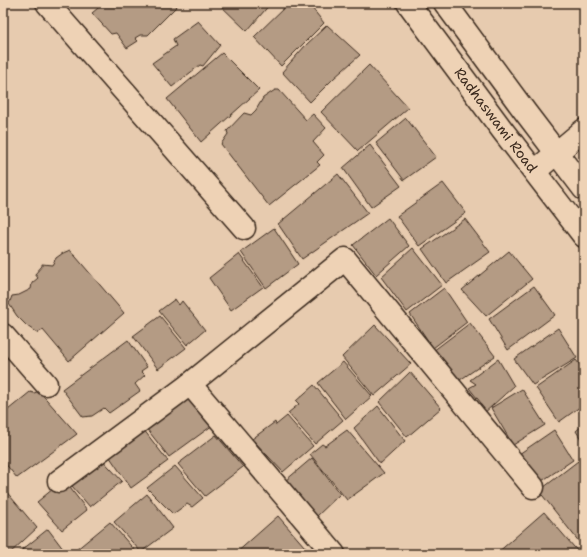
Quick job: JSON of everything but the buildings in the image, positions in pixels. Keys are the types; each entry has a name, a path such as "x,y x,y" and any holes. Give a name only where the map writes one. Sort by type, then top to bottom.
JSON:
{"street":[{"path":"47,3 244,228"},
{"name":"Radhaswami Road","path":"408,3 503,131 584,236"},
{"name":"Radhaswami Road","path":"445,3 584,189"},
{"path":"535,171 584,130"},
{"path":"59,481 190,384 345,259 533,487"},
{"path":"3,335 46,384"},
{"path":"190,384 334,554"}]}
